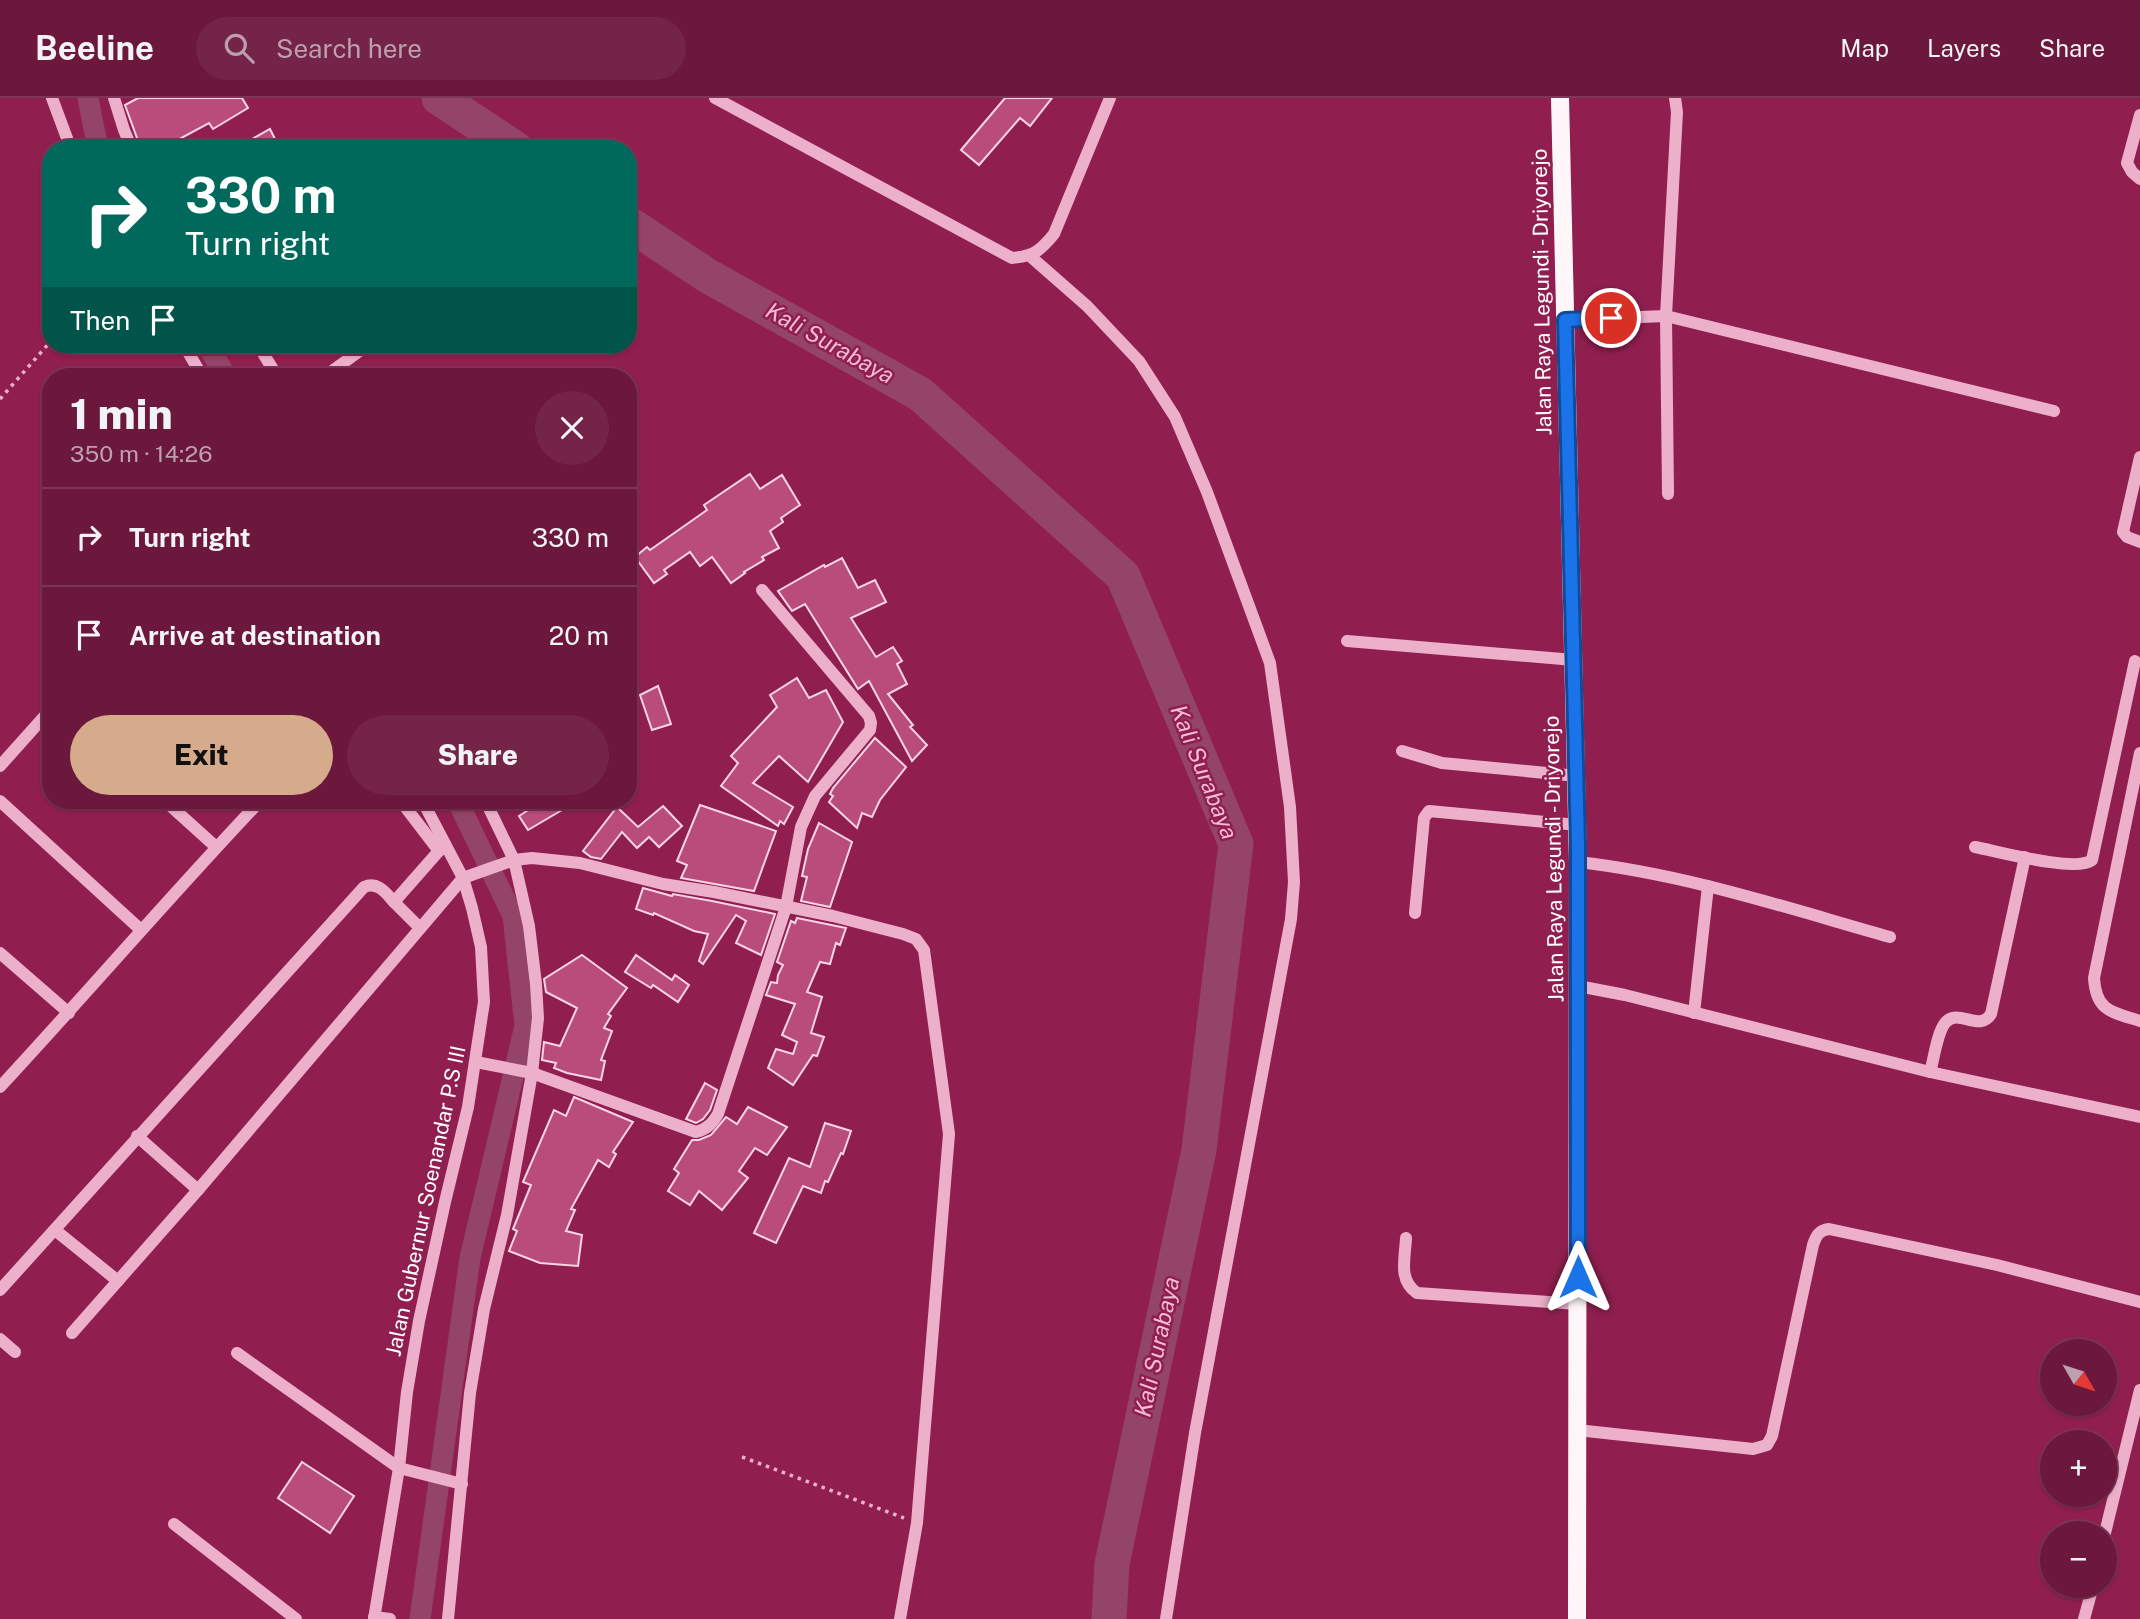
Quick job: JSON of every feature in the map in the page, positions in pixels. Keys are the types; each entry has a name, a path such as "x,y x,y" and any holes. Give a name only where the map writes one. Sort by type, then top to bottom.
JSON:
{"main road":[{"name":"Jalan Raya Legundi - Driyorejo","path":"1560,98 1578,825 1577,1619"}],"street":[{"path":"52,98 68,140"},
{"path":"114,98 128,140"},
{"path":"715,98 1012,258 1030,256 1042,248 1054,234 1111,98"},
{"path":"1668,495 1666,316 1677,113 1675,98"},
{"path":"2140,115 2127,163 2140,179"},
{"path":"1030,256 1087,306 1139,361 1175,417 1207,492 1270,663 1290,807 1294,882 1291,919 1195,1433 1166,1619"},
{"path":"1565,320 1666,316 2054,411"},
{"path":"336,368 356,354"},
{"path":"2140,457 2123,532 2127,537 2140,542"},
{"path":"483,1063 526,1072 696,1132 713,1123 786,907 801,827 807,811 815,796 867,737 871,723 869,716 762,590"},
{"path":"1347,640 1574,660"},
{"path":"1975,847 2058,864 2084,864 2092,860 2135,661"},
{"path":"0,766 42,719"},
{"path":"1402,751 1442,763 1577,776"},
{"path":"2140,753 2094,978 2100,1004 2116,1014 2140,1021"},
{"path":"0,801 141,930"},
{"path":"174,809 216,847"},
{"path":"0,1087 252,809"},
{"path":"394,902 442,847 408,809"},
{"name":"Jalan Gubernur Soenandar P.S III","path":"374,1618 405,1470 407,1392 419,1321 483,1063 485,1002 482,961 468,876 442,847 426,809"},
{"path":"448,1619 457,1483 470,1393 484,1308 507,1215 526,1072 538,1018 529,926 510,861 489,809"},
{"path":"1415,914 1424,818 1429,811 1578,825"},
{"path":"1930,1072 1942,1027 1947,1020 1954,1017 1979,1022 1991,1014 2025,857"},
{"path":"72,1332 198,1190 420,928 468,876 510,861 532,858 580,863 663,884 833,916 903,934 916,939 924,950 949,1134 917,1523 900,1619"},
{"path":"1578,862 1636,870 1708,886 1890,937"},
{"path":"0,1290 365,887 375,885 420,928"},
{"path":"1694,1013 1708,886"},
{"path":"0,953 69,1013"},
{"path":"1578,986 1625,995 1930,1072 2140,1117"},
{"path":"137,1136 198,1190"},
{"path":"1577,1430 1753,1449 1770,1442 1813,1245 1817,1235 1824,1229 1997,1265 2140,1302"},
{"path":"55,1230 118,1281"},
{"path":"1406,1238 1406,1284 1417,1293 1578,1304"},
{"path":"0,1339 15,1352"},
{"path":"237,1353 405,1470 457,1483"},
{"path":"2108,1521 2140,1390"},
{"path":"174,1524 296,1619"},
{"path":"2084,1619 2089,1598"},
{"path":"374,1618 389,1619"}],"path":[{"path":"0,399 42,351"},
{"path":"742,1457 917,1523"}],"building":[{"path":"138,98 242,98 248,108 213,129 209,123 178,140 138,140 125,105"},
{"path":"1005,98 1052,98 1030,126 1020,118 979,165 961,150"},
{"path":"270,129 276,140 250,140"},
{"path":"750,474 760,489 782,475 800,505 781,518 783,522 770,531 779,548 762,557 764,560 731,583 712,557 700,566 690,552 664,570 667,574 654,583 637,560 637,555 647,547 650,550 707,510 704,505"},
{"path":"842,558 858,588 875,580 886,602 851,618 876,657 893,647 902,661 897,664 907,684 888,694 913,725 910,727 927,745 912,761 869,681 858,689 805,604 792,611 778,591"},
{"path":"797,678 809,698 826,690 843,722 808,782 779,756 753,783 793,807 784,824 780,821 778,826 721,786 738,763 731,756 777,707 770,695"},
{"path":"658,686 671,724 652,730 640,695"},
{"path":"875,738 906,767 880,800 872,817 862,813 857,828 829,802 833,796 830,794"},
{"path":"700,805 776,831 754,891 681,878 687,865 677,861"},
{"path":"663,806 682,826 659,847 649,837 637,848 622,832 601,859 591,857 583,851 615,809 619,809 638,827"},
{"path":"530,809 564,809 528,830 519,816"},
{"path":"819,823 852,842 830,907 801,901 807,877 802,876 808,849"},
{"path":"643,888 672,896 673,894 775,914 761,955 736,943 746,921 736,915 703,964 699,961 708,934 694,931 654,913 653,915 636,909"},
{"path":"797,918 846,928 840,945 836,943 830,964 820,962 807,992 822,997 811,1033 824,1037 817,1056 813,1055 793,1085 768,1068 776,1049 793,1054 797,1042 782,1035 795,1004 766,995 771,982 777,983 783,965 777,962 791,921 795,923"},
{"path":"582,955 627,988 608,1014 611,1016 604,1028 612,1031 601,1060 605,1061 601,1080 567,1073 554,1068 556,1063 542,1060 544,1042 560,1046 577,1008 546,992 544,979"},
{"path":"636,955 672,980 675,975 689,985 678,1002 653,985 651,988 625,972"},
{"path":"705,1083 717,1090 710,1110 696,1123 686,1119"},
{"path":"574,1097 633,1122 613,1152 616,1154 609,1167 598,1160 571,1209 575,1210 566,1231 582,1235 578,1266 540,1263 509,1251 517,1231 513,1229 531,1185 523,1182 554,1110 566,1116"},
{"path":"748,1107 787,1127 767,1155 755,1148 739,1171 748,1178 722,1210 699,1191 690,1205 668,1191 679,1173 674,1169 692,1140 711,1135 726,1117 737,1124"},
{"path":"825,1123 851,1131 843,1154 841,1153 828,1182 825,1181 821,1193 803,1186 776,1243 754,1233 789,1158 810,1167"},
{"path":"302,1462 354,1496 330,1533 278,1498"}],"waterway":[{"path":"88,98 96,140"},
{"name":"Kali Surabaya","path":"439,98 502,140"},
{"name":"Kali Surabaya","path":"637,229 708,276 920,394 1123,576 1236,844 1199,1150 1112,1564 1109,1619"},
{"path":"213,354 221,368"},
{"path":"420,1619 470,1258 525,1026 513,916 461,809"}],"route":[{"path":"1578,1277 1578,844 1565,320 1611,318"}]}
